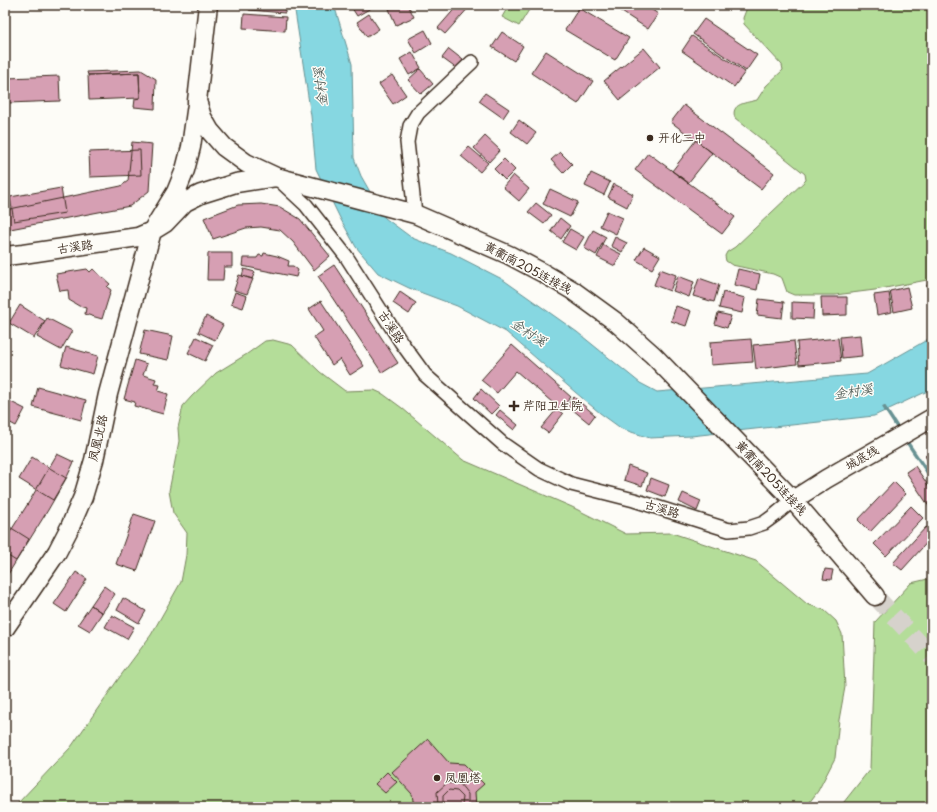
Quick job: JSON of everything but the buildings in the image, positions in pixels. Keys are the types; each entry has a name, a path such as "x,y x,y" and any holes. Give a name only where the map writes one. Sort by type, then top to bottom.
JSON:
{"main road":[{"name":"黄衢南205连接线","path":"208,5 197,101 202,117 210,131 224,147 246,163 276,177 415,214 509,256 572,290 616,322 666,368 793,500 874,596"},
{"name":"凤凰北路","path":"5,628 57,552 83,497 94,460 108,394 152,231 176,192 185,170 191,147 197,101"},
{"name":"古溪路","path":"5,256 113,241 138,236 152,231 165,223 185,202 201,194 236,183 276,177"},
{"name":"城底线","path":"793,500 826,479 932,418"}],"street":[{"path":"415,214 407,142 410,126 418,113 472,62"},
{"name":"古溪路","path":"276,177 306,204 346,256 401,342 425,374 503,444 539,469 571,484 634,500 729,530 749,528 764,523 793,500"}],"green space":[{"path":"509,5 532,5 519,26 502,17"},
{"path":"748,5 932,5 932,279 875,290 835,295 794,295 787,292 782,278 773,274 732,265 726,261 725,256 727,252 735,247 806,180 805,174 735,118 735,109 740,104 757,100 766,86 783,70 782,65 744,24 743,18"},
{"path":"273,340 292,345 320,372 345,391 374,390 383,394 402,408 463,460 572,507 626,534 672,533 756,561 807,604 824,610 836,621 842,634 845,687 839,720 835,758 818,791 806,807 17,807 18,803 71,747 151,635 181,582 186,555 187,533 173,513 169,491 179,441 178,428 183,406 216,373 265,341"},
{"path":"932,578 932,807 840,807 870,769 875,622 911,583"}],"water":[{"name":"金村溪","path":"292,5 334,5 352,64 354,158 361,176 385,218 412,238 451,253 502,279 577,332 640,383 657,392 867,374 932,337 932,389 874,416 691,436 650,438 622,429 600,413 506,332 457,306 409,288 378,273 356,247 316,169 311,116 295,11"}],"waterway":[{"path":"884,407 899,430"},
{"path":"905,439 932,479"}],"tunnel":[{"path":"875,596 932,657"}],"place":[{"name":"开化二中","path":"650,138"},
{"name":"芹阳卫生院","path":"514,406"},
{"name":"凤凰塔","path":"437,778"}]}
